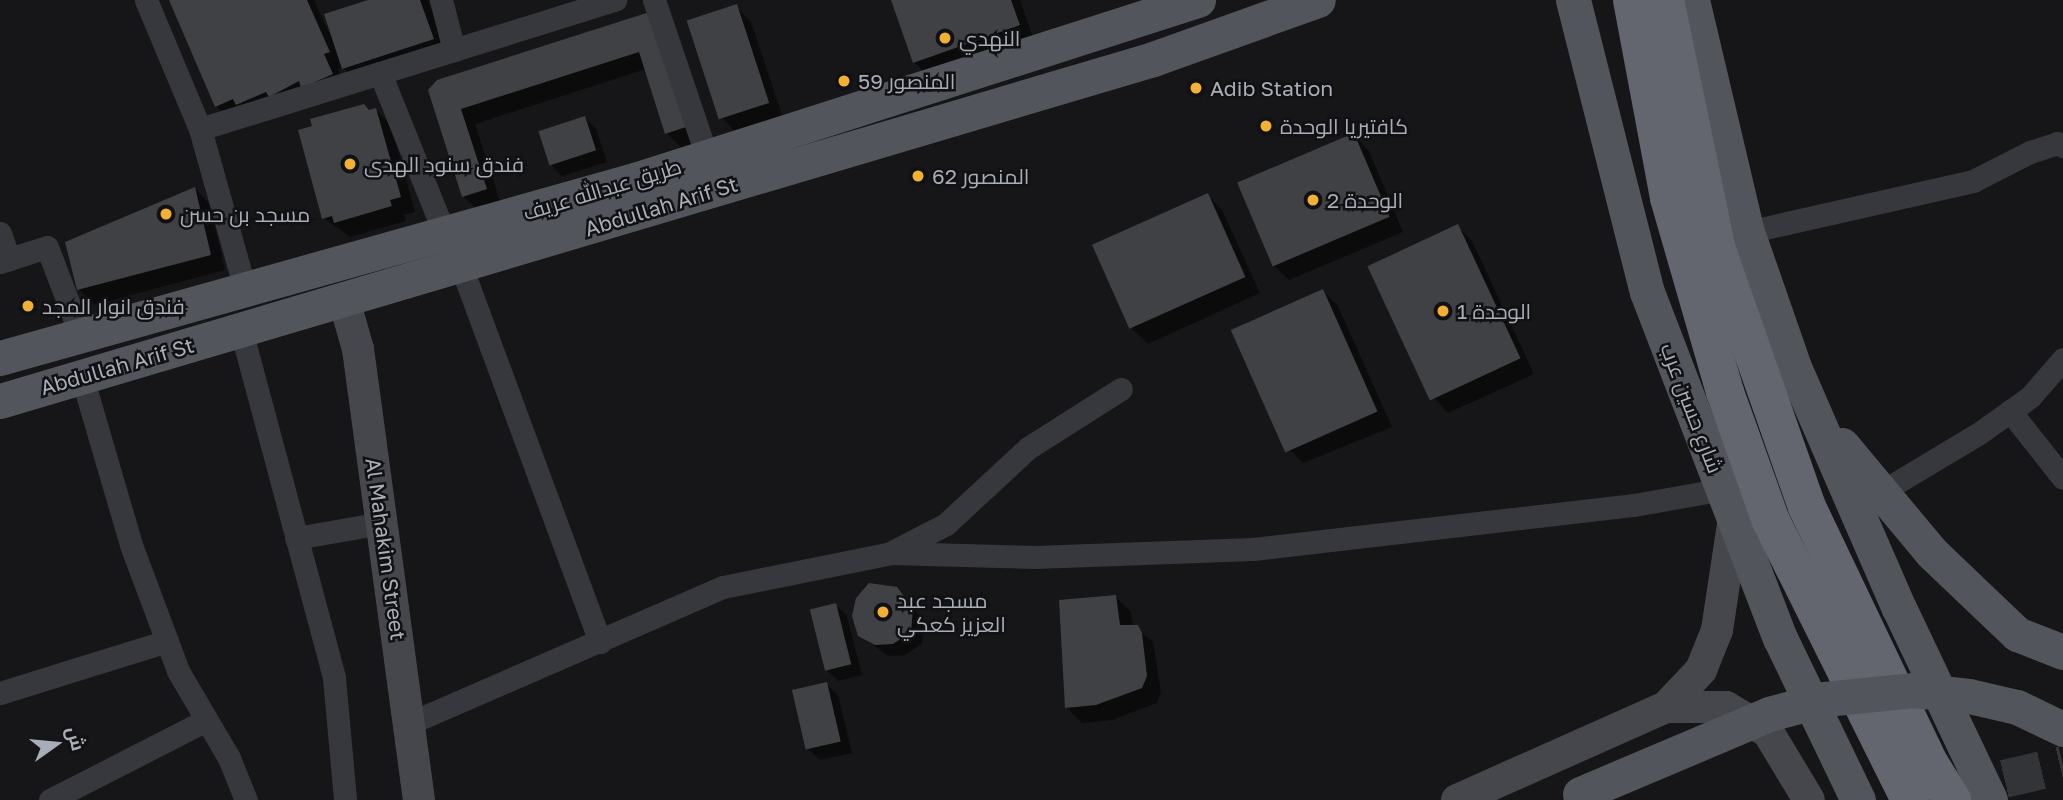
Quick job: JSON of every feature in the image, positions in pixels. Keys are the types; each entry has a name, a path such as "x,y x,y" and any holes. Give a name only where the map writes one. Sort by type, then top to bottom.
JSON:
{"highway":[{"path":"1632,0 1684,190 1725,392 1771,521 1910,800"},
{"path":"1665,0 1684,190 1717,250 1807,507 1928,761 1952,800"}],"main road":[{"name":"طريق عبدالله عريف","path":"0,358 246,293 708,157 1198,0"},
{"name":"Abdullah Arif St","path":"0,401 1153,60 1318,0"},
{"name":"شارع حسين عرب","path":"1573,0 1647,292 1780,638 1858,800"},
{"path":"1691,9 1747,232 1814,411 1899,608 1990,800"},
{"path":"246,293 248,328"},
{"path":"1814,411 1931,552 2063,674"},
{"path":"2017,634 2063,652"},
{"path":"1573,797 1769,714 1825,699 1914,690 1969,696 2017,707 2063,729"}],"street":[{"path":"146,0 201,129 246,293"},
{"path":"441,0 454,50"},
{"path":"201,129 454,50 563,8 615,0"},
{"path":"654,0 708,157"},
{"path":"380,73 445,235"},
{"path":"1747,232 1973,181 2030,152 2057,142 2063,146"},
{"path":"0,233 5,260 47,247 81,337"},
{"path":"461,265 600,642"},
{"name":"Al Mahakim Street","path":"344,300 358,349 419,800"},
{"path":"248,328 296,538 334,678 345,800"},
{"path":"1881,492 2030,397 2063,359"},
{"path":"82,377 131,545 178,671 246,800"},
{"path":"891,553 946,524 1028,448 1121,389"},
{"path":"2010,411 2063,478"},
{"path":"410,723 723,587 891,553 1035,557 1253,549 1633,505 1729,503 1717,630 1701,670 1666,707 1457,800"},
{"path":"296,538 382,523"},
{"path":"0,693 167,641"},
{"path":"1666,707 1726,707 1768,732 1809,800"},
{"path":"50,800 206,720"}],"building":[{"path":"169,0 307,0 330,52 324,54 333,74 301,88 299,81 269,97 266,92 236,105 233,99 215,107"},
{"path":"368,0 420,0 434,39 342,69 324,14"},
{"path":"891,0 1011,0 1020,25 913,63"},
{"path":"737,4 769,103 719,119 687,20"},
{"path":"659,9 695,124 665,134 639,52 461,109 487,189 462,197 428,90 437,80"},
{"name":"فندق سنود الهدى","path":"364,104 369,110 376,108 401,197 390,200 392,206 334,223 332,216 322,219 298,130 312,126 310,119"},
{"path":"585,116 596,150 550,165 538,131"},
{"name":"الوحدة 2","path":"1354,133 1390,217 1273,266 1237,183"},
{"name":"مسجد بن حسن","path":"195,187 211,255 77,290 65,242"},
{"path":"1208,193 1245,277 1129,329 1092,245"},
{"name":"الوحدة 1","path":"1458,224 1521,358 1430,400 1367,266"},
{"path":"1323,289 1378,411 1285,452 1231,330"},
{"name":"مسجد عبد العزيز كعكي","path":"869,583 897,587 913,608 911,632 893,644 875,645 858,636 852,616 856,598"},
{"path":"1116,595 1120,625 1138,625 1142,633 1147,676 1142,688 1096,705 1065,708 1059,600"},
{"path":"836,603 851,664 825,671 810,610"},
{"path":"827,682 841,741 806,750 792,690"}],"tunnel":[{"path":"1949,792 2063,765"}],"place":[{"name":"النهدي","path":"945,38"},
{"name":"المنصور 59","path":"844,81"},
{"name":"Adib Station","path":"1196,88"},
{"name":"كافتيريا الوحدة","path":"1266,126"},
{"name":"فندق سنود الهدى","path":"350,164"},
{"name":"المنصور 62","path":"918,176"},
{"name":"الوحدة 2","path":"1313,200"},
{"name":"مسجد بن حسن","path":"166,214"},
{"name":"فندق انوار المجد","path":"28,306"},
{"name":"الوحدة 1","path":"1443,311"},
{"name":"مسجد عبد العزيز كعكي","path":"883,612"}]}
